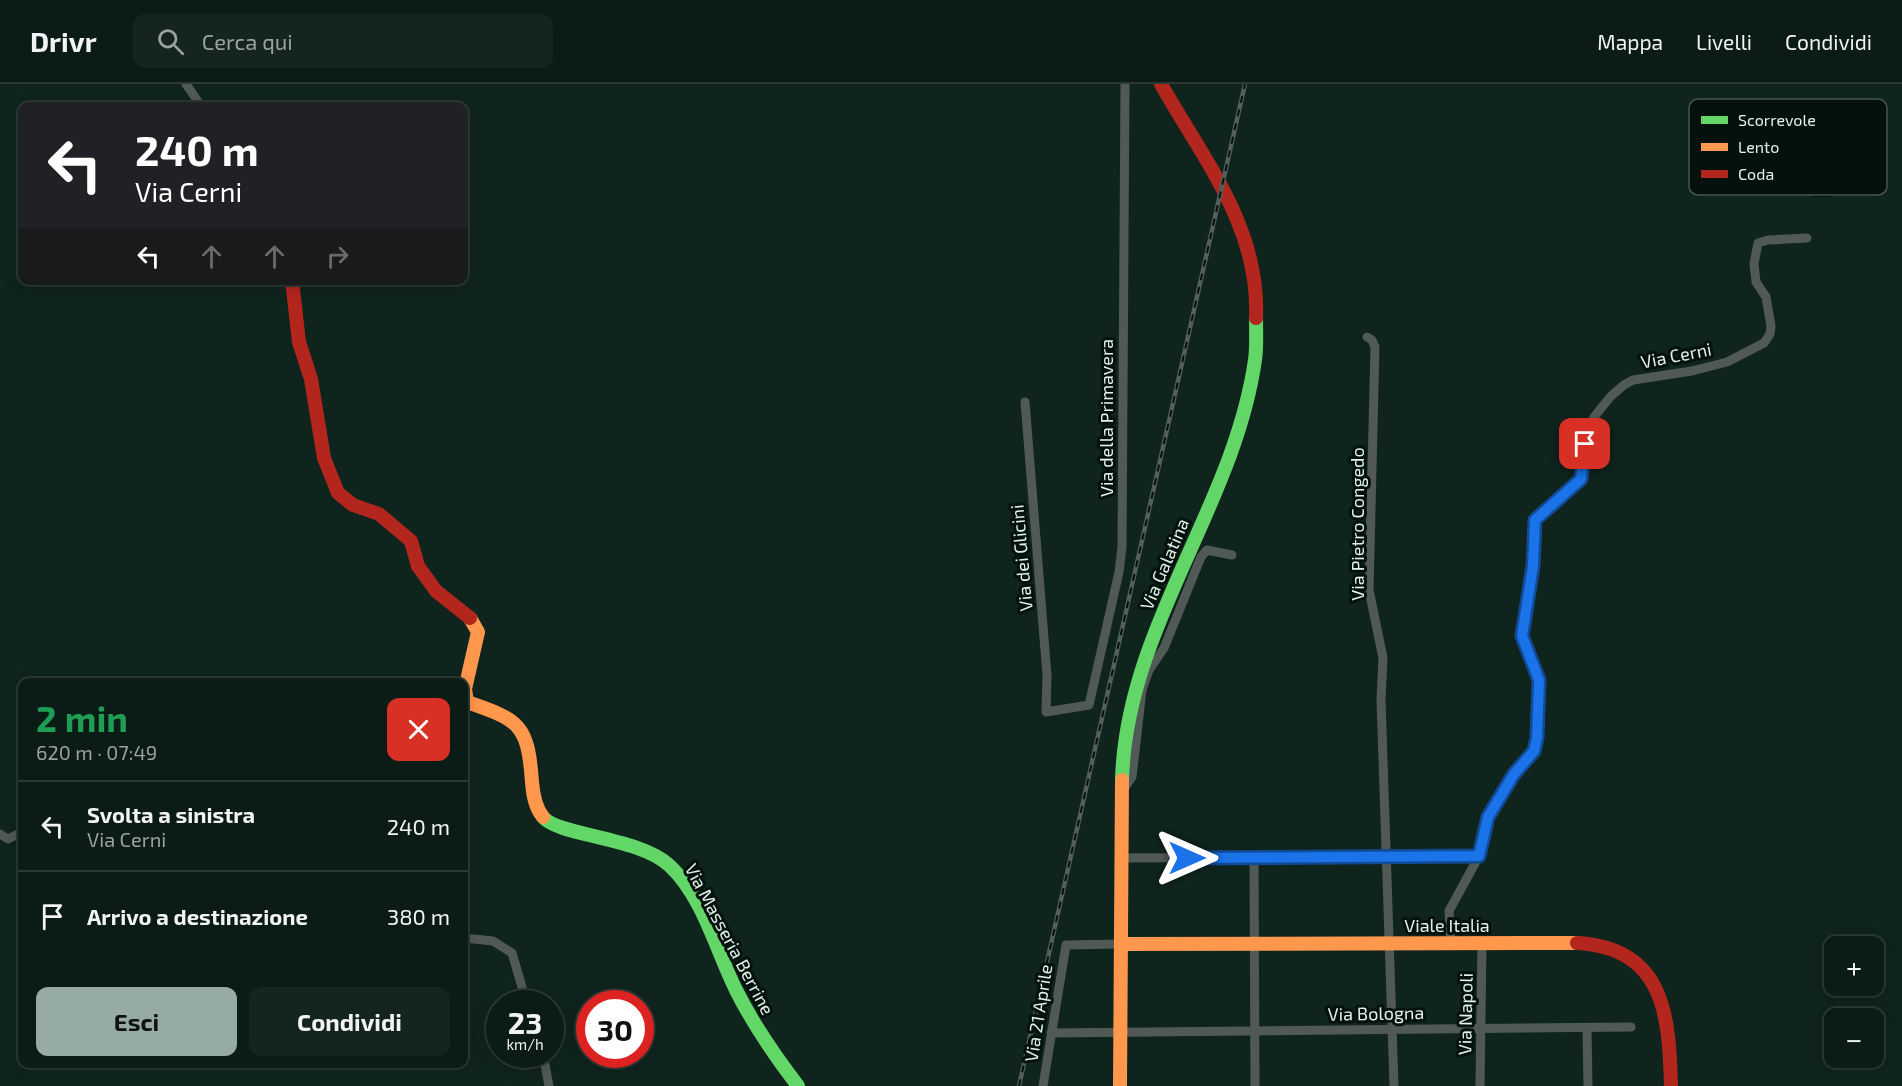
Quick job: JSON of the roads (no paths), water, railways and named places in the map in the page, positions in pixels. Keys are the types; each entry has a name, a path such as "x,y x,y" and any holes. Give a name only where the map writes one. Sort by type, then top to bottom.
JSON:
{"street":[{"path":"186,84 198,102"},
{"name":"Via della Primavera","path":"1046,712 1089,705 1119,572 1125,84"},
{"name":"Via Galatina","path":"1120,1086 1120,858 1123,750 1129,708 1141,664 1244,417 1258,349 1259,312 1254,271 1245,235 1231,199 1161,84"},
{"name":"Via Cerni","path":"1451,943 1449,910 1479,856 1488,817 1514,774 1534,751 1537,738 1539,680 1522,636 1533,566 1535,520 1581,479 1587,431 1600,410 1624,385 1633,380 1692,371 1727,362 1764,343 1770,334 1771,318 1766,297 1756,282 1754,264 1758,243 1768,240 1807,238"},
{"name":"Via Masseria Berrine","path":"292,285 298,342 311,379 324,458 338,493 352,505 379,514 411,541 418,566 436,591 471,618 478,632 468,678"},
{"name":"Via Pietro Congedo","path":"1367,337 1376,347 1369,590 1383,658 1381,700 1394,1030 1394,1086"},
{"name":"Via dei Glicini","path":"1025,402 1047,675 1046,712"},
{"path":"1122,791 1132,777 1142,690 1149,670 1164,648 1201,557 1207,550 1232,555"},
{"name":"Via Masseria Berrine","path":"468,703 503,714 513,720 521,731 532,755 535,804 539,815 547,822 629,845 657,857 678,873 699,910 738,993 760,1033 798,1086"},
{"path":"0,834 9,838 18,834"},
{"path":"1120,858 1479,856"},
{"path":"1254,857 1255,1086"},
{"path":"468,938 493,941 512,953 523,990"},
{"name":"Via Napoli","path":"1480,1086 1482,943"},
{"name":"Viale Italia","path":"1121,944 1559,943 1607,947 1645,970 1658,987 1666,1007 1671,1086"},
{"name":"Via 21 Aprile","path":"1043,1086 1066,945 1121,944"},
{"path":"1587,1028 1588,1086"},
{"name":"Via Bologna","path":"1051,1033 1631,1028"},
{"path":"546,1068 549,1086"}],"railway":[{"path":"1019,1086 1245,84"}]}
